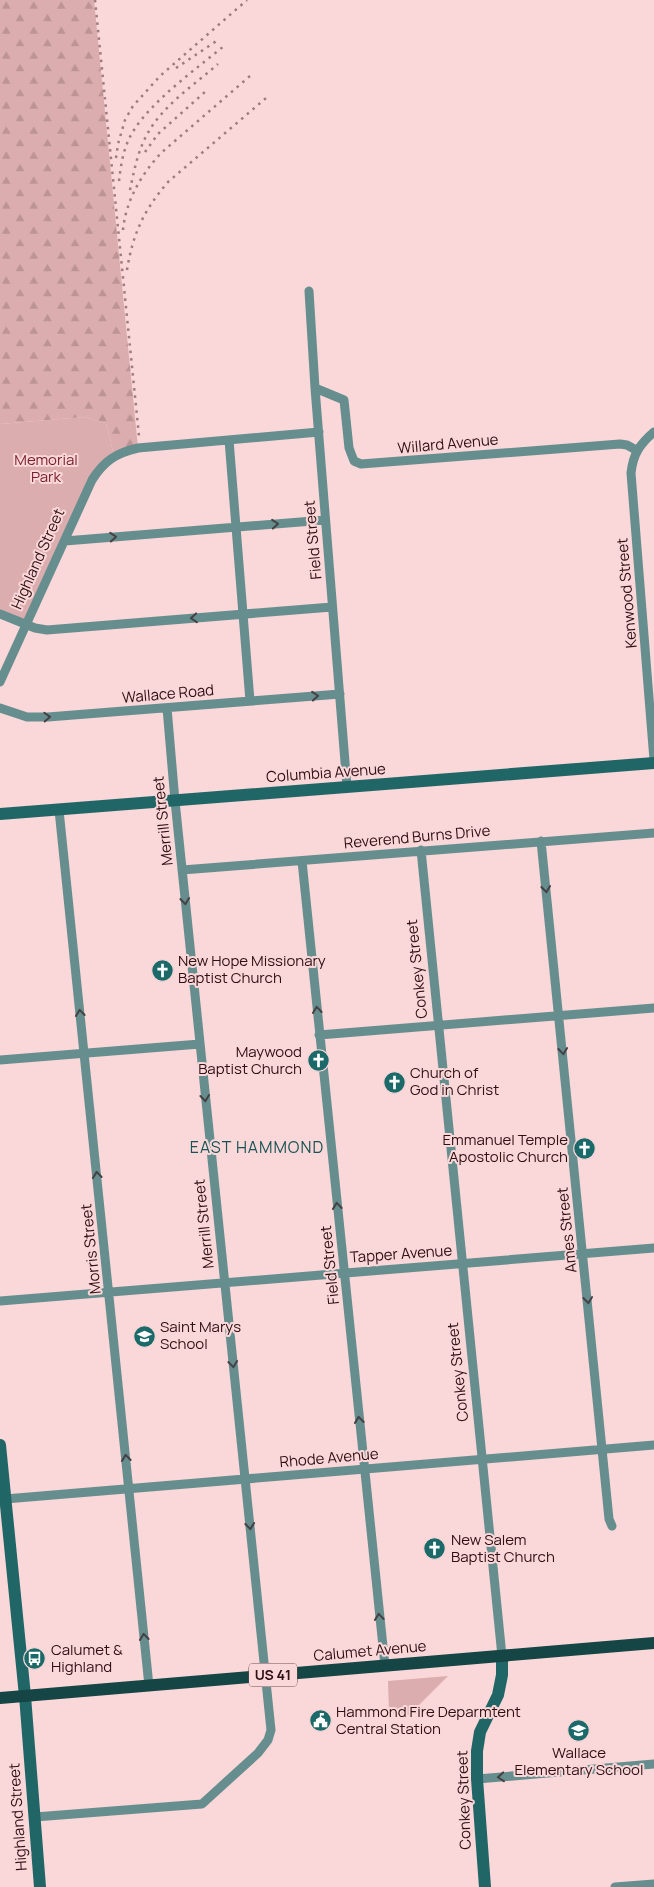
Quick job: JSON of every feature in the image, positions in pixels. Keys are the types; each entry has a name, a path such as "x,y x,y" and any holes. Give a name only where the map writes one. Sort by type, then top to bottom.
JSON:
{"main road":[{"name":"Calumet Avenue","path":"0,1698 654,1643"}],"street":[{"name":"Field Street","path":"309,291 325,520 347,787"},
{"name":"Willard Avenue","path":"315,388 344,400 348,448 354,461 361,464 620,444 627,445 636,450"},
{"path":"250,701 229,440 319,432"},
{"path":"636,450 654,432"},
{"name":"Highland Street","path":"0,682 92,480 99,469 114,455 138,448 229,440"},
{"name":"Kenwood Street","path":"636,450 631,473 654,762"},
{"path":"65,540 325,520"},
{"path":"0,614 26,625 47,630 332,607"},
{"name":"Wallace Road","path":"0,708 15,714 38,718 340,694"},
{"name":"Merrill Street","path":"34,1818 202,1804 258,1753 270,1736 271,1730 224,1283 167,708"},
{"name":"Columbia Avenue","path":"0,814 654,762"},
{"name":"Morris Street","path":"59,810 149,1686"},
{"name":"Reverend Burns Drive","path":"182,870 654,833"},
{"name":"Ames Street","path":"541,841 612,1526"},
{"name":"Conkey Street","path":"421,850 484,1459 502,1656 502,1676 498,1695 480,1732 477,1751 477,1779 485,1887"},
{"name":"Field Street","path":"302,861 385,1666"},
{"path":"319,1035 654,1008"},
{"path":"0,1060 200,1044"},
{"name":"Tapper Avenue","path":"0,1301 654,1248"},
{"name":"Highland Street","path":"0,1445 25,1696 40,1887"},
{"name":"Rhode Avenue","path":"6,1499 654,1445"},
{"path":"477,1779 654,1764"},
{"path":"615,1887 654,1884"}],"green space":[{"path":"0,0 94,0 138,448 114,455 106,423 84,417 0,424"},
{"name":"Memorial Park","path":"84,417 106,423 114,455 106,461 26,625 0,614 0,424"},
{"path":"448,1676 409,1715 389,1713 388,1681"}],"railway":[{"path":"95,0 139,436"},
{"path":"116,158 125,120 133,106 160,76 247,0"},
{"path":"176,68 218,40"},
{"path":"119,181 125,148 142,119 163,96 224,46"},
{"path":"130,190 137,160 149,131 163,112 180,95 218,64"},
{"path":"123,230 131,198 141,179 154,161 250,76"},
{"path":"145,152 158,134 206,91"},
{"path":"127,270 136,233 152,202 168,182 266,98"}],"place":[{"name":"New Hope Missionary Baptist Church","path":"162,970"},
{"name":"Maywood Baptist Church","path":"318,1061"},
{"name":"Church of God in Christ","path":"394,1082"},
{"name":"Emmanuel Temple Apostolic Church","path":"584,1149"},
{"name":"Saint Marys School","path":"144,1336"},
{"name":"New Salem Baptist Church","path":"435,1549"},
{"name":"Calumet & Highland","path":"35,1659"},
{"name":"Hammond Fire Deparmtent Central Station","path":"320,1721"},
{"name":"Wallace Elementary School","path":"579,1730"}],"district":[{"name":"EAST HAMMOND","path":"257,1147"}]}
